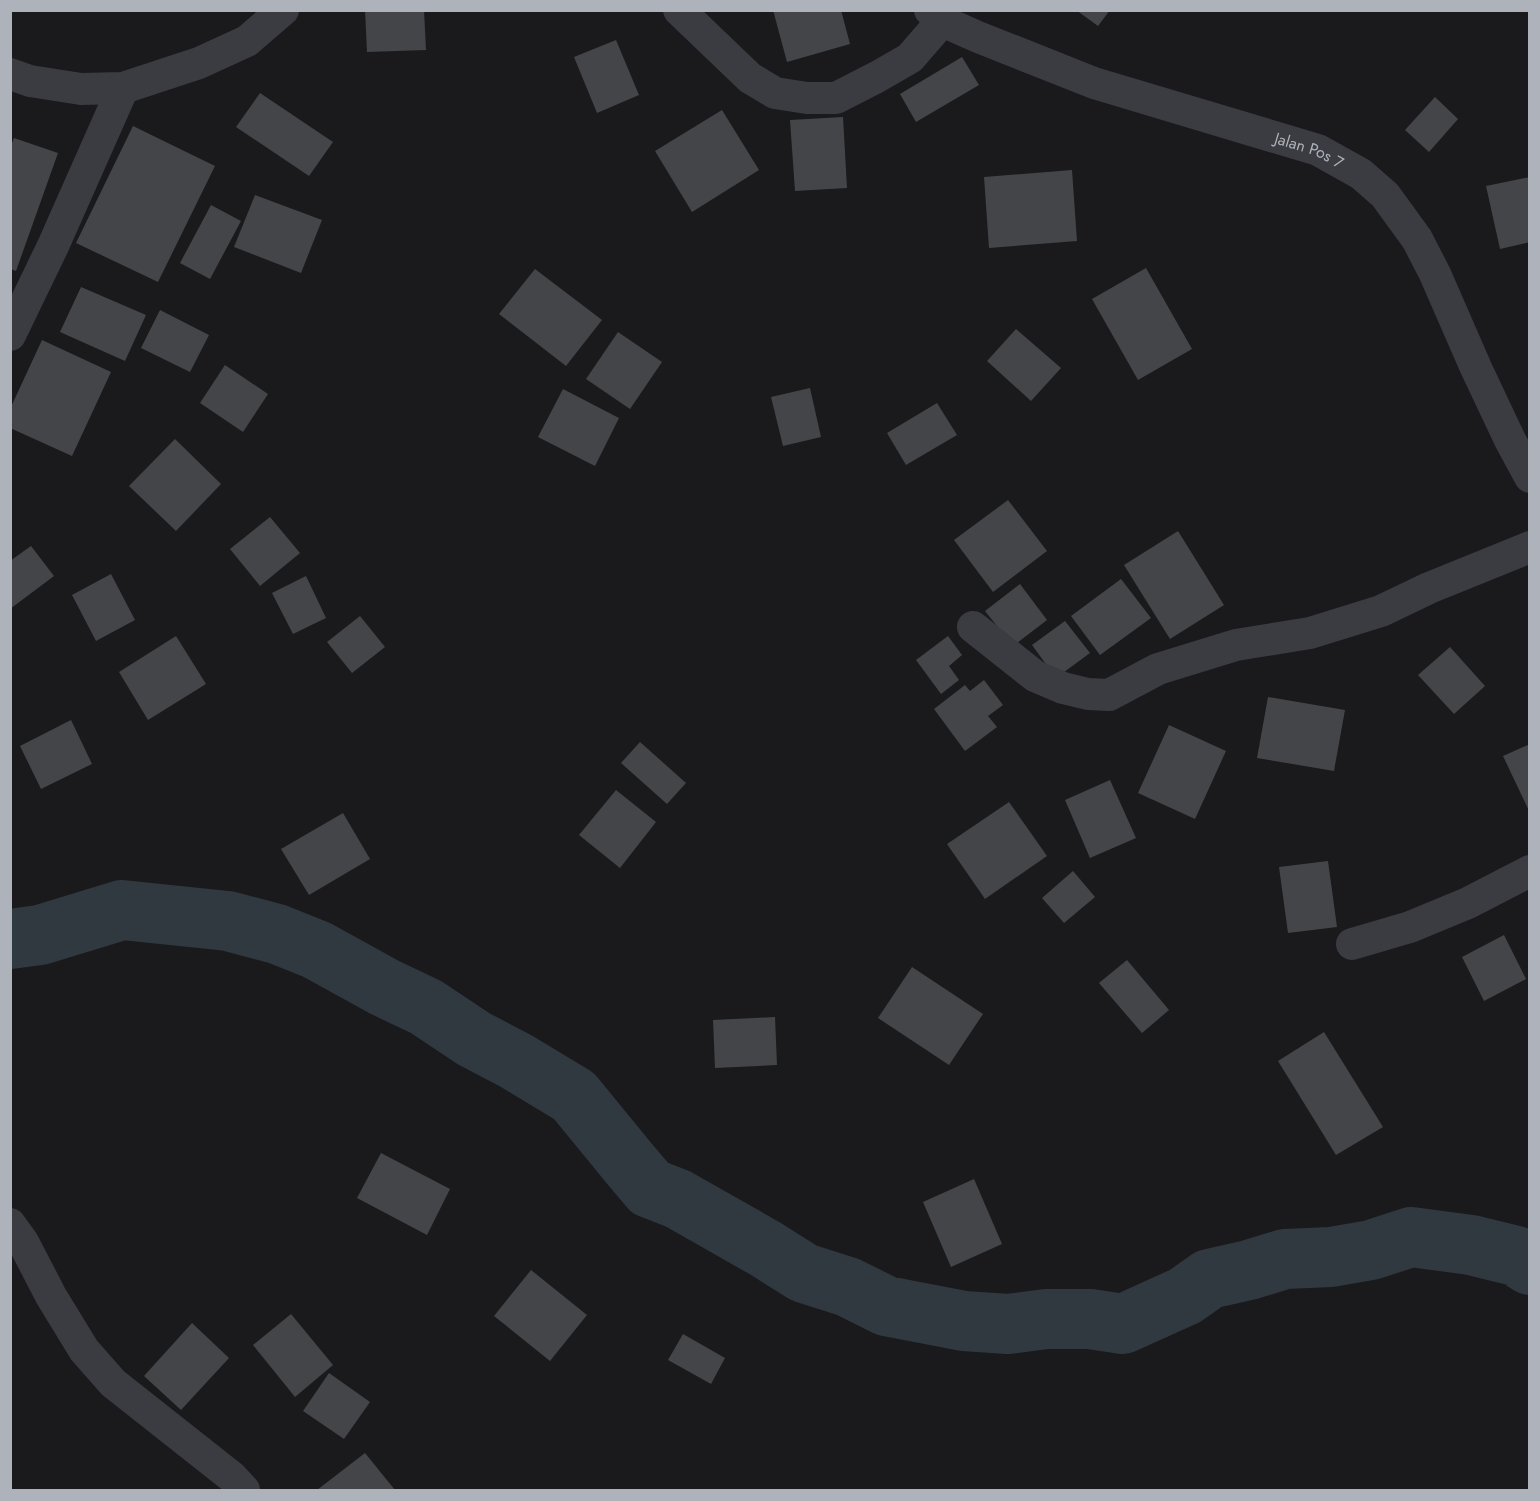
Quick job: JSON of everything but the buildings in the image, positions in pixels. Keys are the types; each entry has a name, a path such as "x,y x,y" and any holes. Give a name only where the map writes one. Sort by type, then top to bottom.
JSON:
{"street":[{"path":"10,74 30,81 81,89 123,88 200,63 247,41 283,10"},
{"path":"679,10 750,78 775,93 807,98 836,98 910,58 936,16"},
{"name":"Jalan Pos 7","path":"936,16 978,38 1094,83 1318,150 1361,174 1385,195 1417,239 1436,274 1510,440 1530,477"},
{"path":"10,335 53,246 123,88"},
{"path":"973,627 1035,676 1063,688 1088,694 1109,694 1158,669 1236,645 1311,633 1381,611 1429,588 1530,547"},
{"path":"1352,944 1410,927 1459,907 1530,871"},
{"path":"10,1224 23,1242 51,1296 84,1350 113,1383 232,1477 244,1491"}],"waterway":[{"path":"10,939 40,935 122,910 228,921 277,934 317,950 426,1007 474,1039 574,1096 650,1188 678,1199 804,1273 848,1287 886,1306 964,1321 1008,1324 1046,1319 1090,1319 1123,1324 1185,1296 1209,1279 1285,1259 1331,1257 1371,1250 1411,1237 1471,1245 1516,1256 1530,1265"}]}
